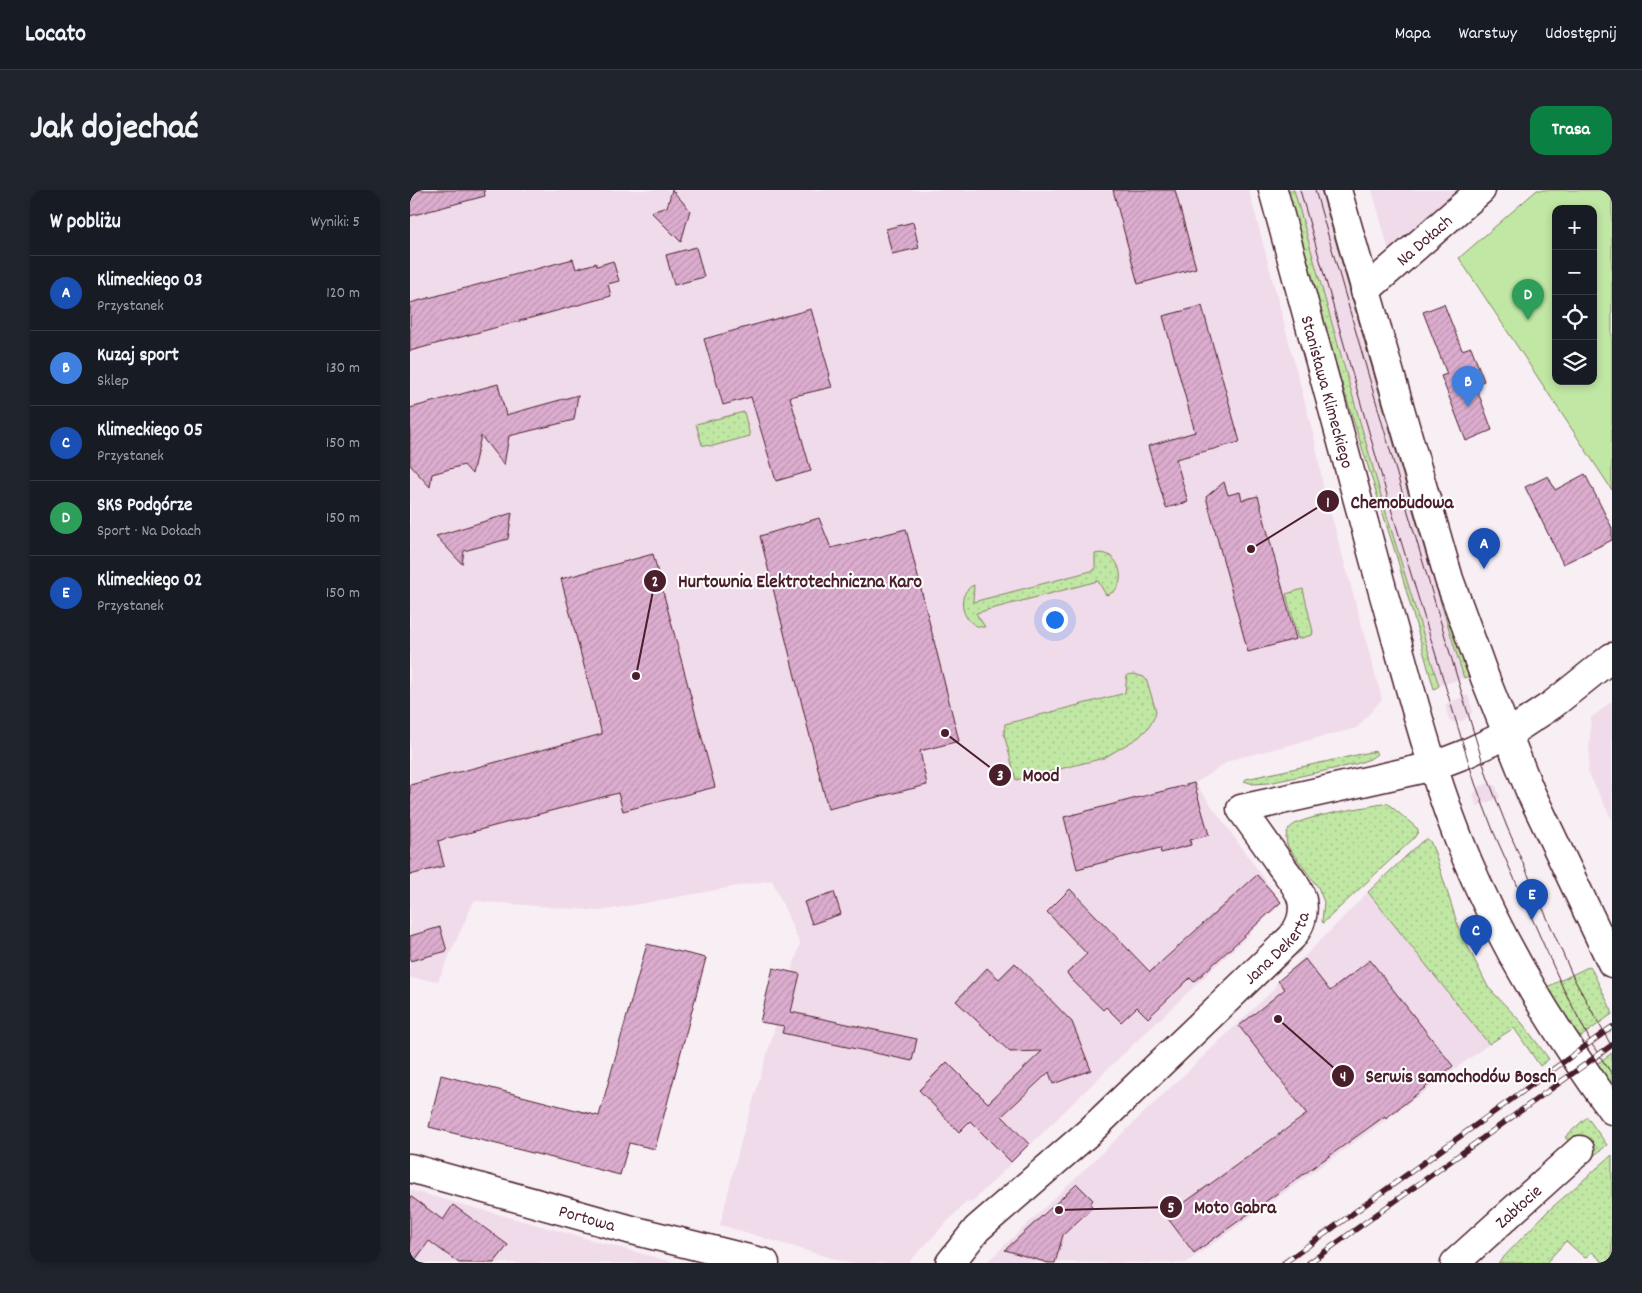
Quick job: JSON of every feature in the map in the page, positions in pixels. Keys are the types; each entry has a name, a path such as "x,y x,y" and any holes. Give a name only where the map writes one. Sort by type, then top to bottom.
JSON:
{"main road":[{"name":"Stanisława Klimeckiego","path":"1273,190 1328,397 1434,766 1453,823 1468,862 1505,940 1559,1034 1612,1110"},
{"path":"1336,190 1449,579 1485,678 1530,791 1612,963"},
{"name":"Na Dołach","path":"1365,291 1481,190"},
{"name":"Jana Dekerta","path":"950,1263 977,1229 1089,1132 1298,930 1302,921 1302,898 1294,883 1241,809 1434,766 1465,754 1508,734 1552,705 1612,657"},
{"name":"Zabłocie","path":"1455,1263 1580,1150"},
{"name":"Portowa","path":"410,1168 632,1230 765,1263"}],"shaded area":[{"path":"410,190 1249,190 1315,441 1323,485 1382,699 1357,728 1231,760 1195,783 1282,903 1116,1061 973,1201 966,1202 908,1263 848,1263 720,1225 741,1141 800,944 772,880 601,911 474,901 438,981 410,978"},
{"path":"1294,190 1321,190 1355,314 1464,678 1439,686 1384,506"},
{"path":"1372,190 1468,190 1391,258"},
{"path":"1468,695 1473,711 1471,714 1463,721 1449,721 1445,704"},
{"path":"1612,701 1612,820 1588,772 1591,718"},
{"path":"1488,783 1496,786 1500,798 1477,806 1473,795 1479,787"},
{"path":"1368,892 1489,1044 1186,1263 987,1262 1272,991 1277,982"},
{"path":"410,1190 676,1263 410,1263"}],"green space":[{"path":"1287,190 1294,190 1384,506 1439,686 1434,689 1397,558 1328,340"},
{"path":"1322,190 1357,313 1356,313"},
{"path":"1537,190 1612,190 1612,490 1459,258"},
{"path":"1357,316 1472,675 1464,678 1418,528"},
{"path":"744,412 750,436 713,446 702,445 696,424"},
{"path":"1101,553 1114,559 1118,565 1120,580 1113,592 1106,595 1098,581 976,613 985,627 971,623 966,617 962,603 968,589 974,585 973,602 1095,570 1095,554"},
{"path":"1303,589 1313,632 1312,635 1298,639 1286,594"},
{"path":"1134,674 1144,677 1147,681 1156,711 1149,727 1139,737 1104,758 1016,780 1004,734 1005,724 1125,693 1127,675"},
{"path":"1375,751 1377,754 1370,759 1356,764 1269,783 1253,784 1244,781 1246,779"},
{"path":"1387,803 1418,829 1418,832 1414,838 1323,923 1324,902 1318,887 1288,847 1286,838 1288,830 1299,822 1309,819"},
{"path":"1427,839 1430,841 1435,853 1459,929 1488,987 1522,1023 1549,1059 1540,1066 1514,1028 1489,1044 1368,892 1420,843"},
{"path":"1590,966 1612,1014 1578,1039 1545,988"},
{"path":"1612,1053 1612,1089 1595,1065"},
{"path":"1587,1117 1607,1145 1591,1158 1575,1139 1569,1142 1565,1137"},
{"path":"1612,1155 1612,1263 1604,1263 1592,1252 1585,1258 1566,1241 1546,1263 1498,1263 1548,1211"}],"building":[{"path":"410,190 484,190 485,196 410,216"},
{"path":"672,190 690,210 681,242 651,212 667,207"},
{"path":"1113,190 1175,190 1196,268 1138,284"},
{"path":"913,222 919,248 892,254 886,229"},
{"path":"696,247 704,277 674,285 666,255"},
{"path":"573,259 576,269 596,263 597,266 613,261 619,281 608,284 611,296 410,351 410,303"},
{"path":"1444,304 1462,350 1471,347 1484,381 1475,384 1492,430 1466,441 1441,376 1447,374 1423,312"},
{"path":"1202,306 1240,442 1176,459 1188,502 1166,508 1148,446 1195,432 1163,316"},
{"path":"811,309 832,387 790,397 811,471 776,481 751,397 723,405 704,339"},
{"path":"498,384 506,415 578,395 574,420 509,436 504,465 481,436 472,474 464,465 432,474 430,487 410,465 410,408"},
{"path":"1585,474 1612,528 1612,540 1563,564 1525,487 1548,476 1555,490"},
{"path":"1224,482 1228,495 1240,492 1242,500 1258,496 1296,639 1248,652 1206,497"},
{"path":"512,513 508,539 464,551 462,564 436,536"},
{"path":"819,518 831,548 906,529 959,741 920,751 927,785 828,809 760,536"},
{"path":"653,554 715,787 623,811 618,793 438,841 444,866 410,875 410,785 602,734 561,579"},
{"path":"1194,783 1209,835 1190,840 1191,845 1161,853 1160,848 1077,869 1064,817"},
{"path":"1257,875 1281,902 1194,982 1190,978 1148,1018 1137,1007 1121,1022 1106,1007 1103,1010 1067,973 1087,954 1047,912 1070,889 1150,972"},
{"path":"834,892 841,914 812,924 804,902"},
{"path":"440,927 447,951 410,961 410,936"},
{"path":"647,944 706,958 655,1149 629,1143 620,1175 429,1127 441,1075 599,1116"},
{"path":"1305,959 1330,991 1370,960 1453,1066 1386,1118 1385,1116 1194,1253 1166,1216 1307,1114 1239,1026 1285,989 1278,981"},
{"path":"1015,963 1072,1022 1091,1070 1053,1084 1049,1072 1002,1116 1029,1144 1011,1162 970,1121 959,1132 919,1090 947,1062 988,1103 1042,1051 1010,1052 956,1001 987,968 999,979"},
{"path":"773,968 800,974 791,1012 917,1039 912,1061 782,1033 784,1026 760,1022"},
{"path":"1077,1184 1093,1200 1090,1204 1093,1207 1063,1235 1055,1263 1048,1263 1005,1250"},
{"path":"410,1196 443,1220 453,1205 508,1245 494,1263 459,1263 429,1241 413,1263 410,1263"}],"tram line":[{"path":"1300,190 1389,502 1475,783 1494,833 1563,988 1593,1046 1612,1074"},
{"path":"1315,190 1487,776 1507,827 1574,979 1612,1047"}],"railway":[{"path":"1284,1263 1612,1027"},
{"path":"1309,1263 1612,1045"}],"place":[{"name":"SKS Podgórze","path":"1528,320"},
{"name":"Kuzaj sport","path":"1468,407"},
{"name":"Chemobudowa","path":"1251,549"},
{"name":"Klimeckiego 03","path":"1484,569"},
{"name":"Hurtownia Elektrotechniczna Karo","path":"636,676"},
{"name":"Mood","path":"945,733"},
{"name":"Klimeckiego 02","path":"1532,920"},
{"name":"Klimeckiego 05","path":"1476,956"},
{"name":"Serwis samochodów Bosch","path":"1278,1019"},
{"name":"Moto Gabra","path":"1059,1210"}]}
